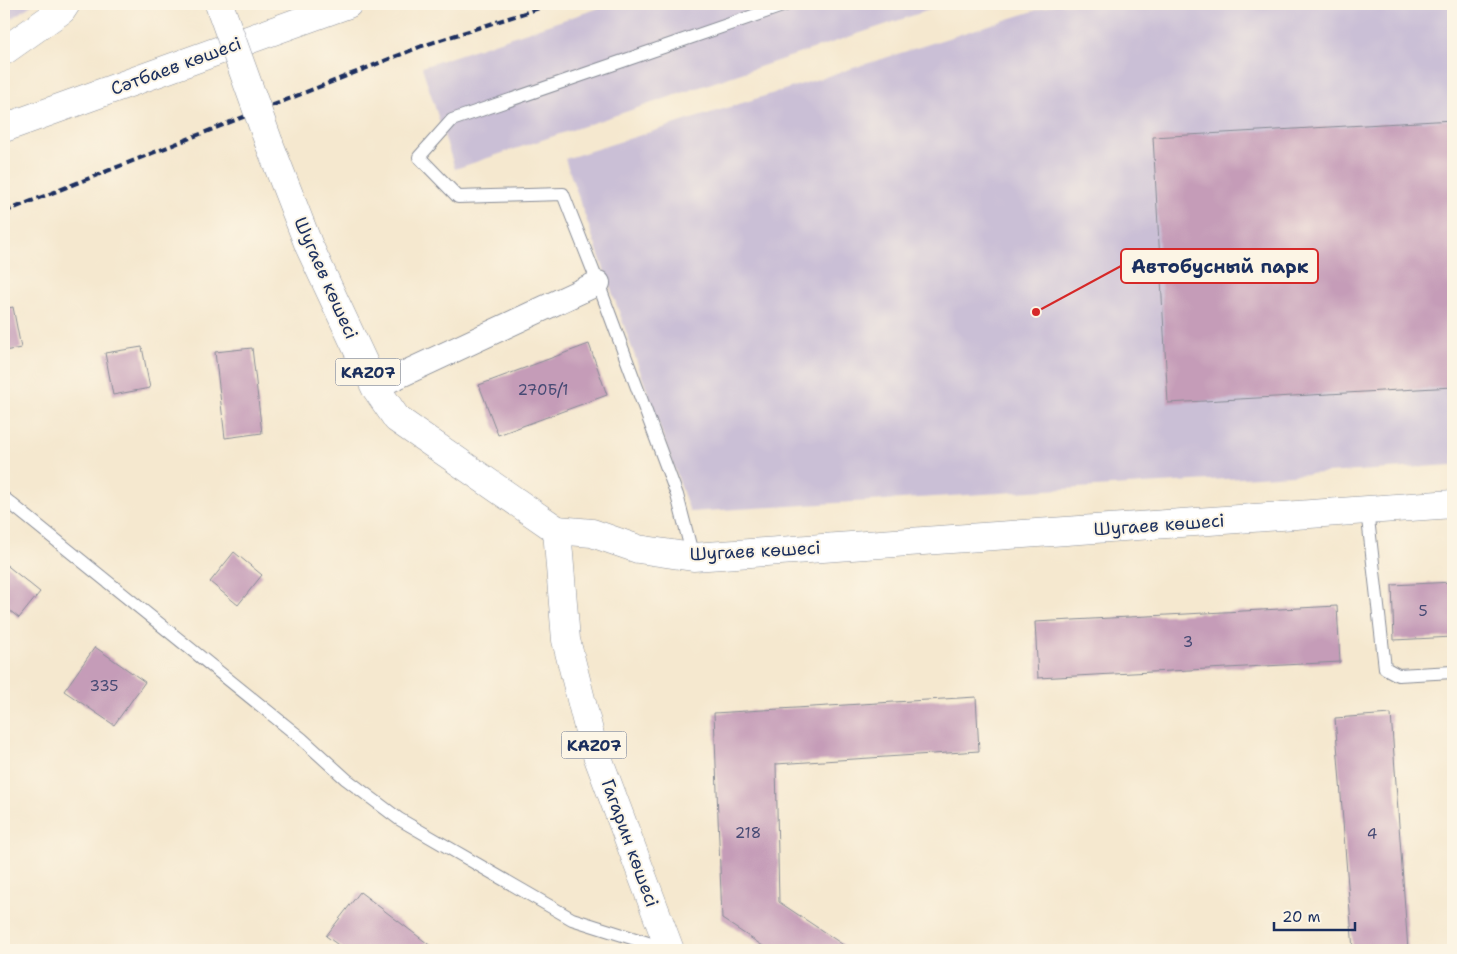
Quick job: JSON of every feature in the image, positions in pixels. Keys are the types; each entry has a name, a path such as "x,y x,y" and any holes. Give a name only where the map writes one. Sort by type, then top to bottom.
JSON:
{"main road":[{"path":"4,51 62,10 66,4"},
{"name":"Шугаев көшесі","path":"219,4 269,143 309,246 375,387 397,419 557,530 592,534 638,549 693,557 1453,504"},
{"name":"Сәтбаев көшесі","path":"4,128 348,4"},
{"name":"Гагарин көшесі","path":"557,530 566,640 591,739 670,950"}],"street":[{"path":"375,387 598,283"}],"lane":[{"path":"693,557 677,495 563,194 458,197 420,157 452,120 788,4"},
{"path":"4,498 302,738 346,779 399,819 572,919 670,950"},
{"path":"1367,510 1385,668 1398,675 1453,672"}],"shaded area":[{"path":"4,4 33,4 4,24"},
{"path":"611,4 947,4 455,169 422,67"},
{"path":"1056,4 1453,4 1453,465 690,512 565,159"}],"building":[{"path":"1453,120 1453,387 1168,403 1153,137"},
{"path":"13,307 21,348 4,351 4,309"},
{"path":"589,344 607,395 498,435 479,385"},
{"path":"142,347 150,388 113,395 105,353"},
{"path":"252,348 262,433 225,438 215,352"},
{"path":"234,552 262,575 238,605 210,582"},
{"path":"4,563 40,592 19,618 4,606"},
{"path":"1453,582 1453,637 1394,640 1392,585"},
{"path":"1337,606 1340,662 1038,678 1035,622"},
{"path":"95,647 145,682 114,725 64,691"},
{"path":"976,697 979,751 776,764 779,902 851,950 769,950 722,919 714,713"},
{"path":"1391,714 1408,950 1353,950 1335,718"},
{"path":"360,892 436,950 345,950 326,936"}],"railway":[{"path":"4,212 422,46 552,4"}],"place":[{"name":"Автобусный парк","path":"1036,312"}]}
